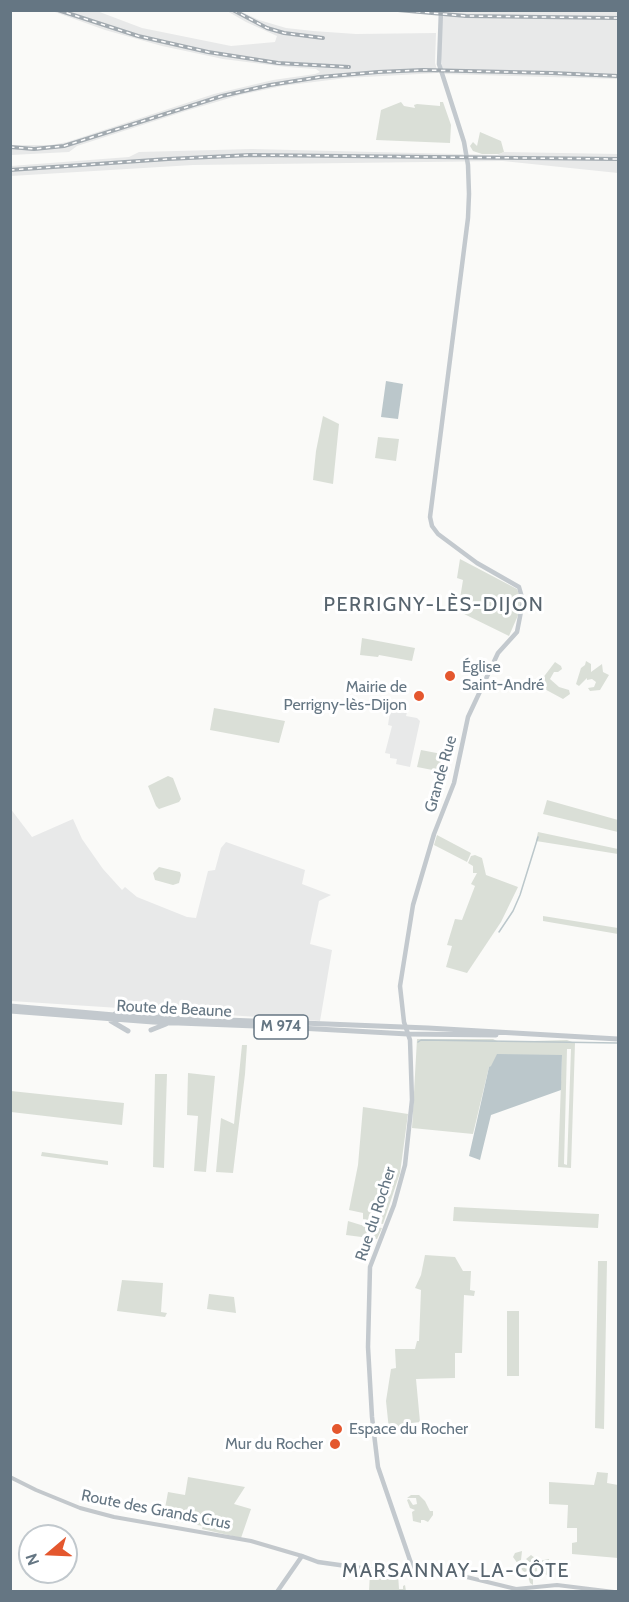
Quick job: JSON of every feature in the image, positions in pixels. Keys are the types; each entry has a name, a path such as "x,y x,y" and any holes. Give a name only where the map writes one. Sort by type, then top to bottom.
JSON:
{"main road":[{"name":"Grande Rue","path":"406,1028 400,986 416,892 434,834 454,783 471,710 498,653 517,632 522,608 522,592 519,587 477,563 438,534 431,522 433,486 468,218 468,165 465,149 459,123 439,64 441,13"},
{"name":"Route de Beaune","path":"10,1006 170,1020 408,1034"},
{"path":"113,1015 128,1007"},
{"path":"151,1030 170,1020 152,1008"},
{"name":"Route de Beaune","path":"10,1011 107,1019 406,1028"},
{"path":"107,1019 128,1031"},
{"name":"Rue du Rocher","path":"406,1028 411,1041 412,1100 405,1165 394,1205 370,1267 368,1347 373,1423 380,1473 413,1569"},
{"name":"M 974","path":"406,1028 618,1039"},
{"name":"M 974","path":"408,1034 472,1036 534,1034"},
{"path":"277,1592 302,1557 318,1562 389,1572 413,1569"}],"street":[{"name":"Route des Grands Crus","path":"10,1477 80,1508 114,1517 251,1542 302,1557"},
{"path":"413,1569 442,1571 516,1589 557,1585 614,1592"}],"shaded area":[{"path":"52,11 97,11 142,28 231,46 275,42 277,36 227,11 240,11 259,20 286,28 313,31 356,34 436,33 435,63 438,73 346,78 282,86 189,110 77,146 69,152 11,155 11,145 51,145 67,142 214,94 320,72 316,69 223,59 162,46 105,30"},
{"path":"443,11 618,11 618,79 443,74 440,51"},
{"path":"401,102 404,106 415,108 414,105 417,104 440,106 440,102 443,102 451,125 450,143 376,140 381,110"},
{"path":"480,132 501,141 504,152 482,154 473,151 470,146 473,142 477,146"},
{"path":"252,149 497,155 504,152 618,154 618,173 503,161 193,165 11,176 11,166 129,157 139,152"},
{"path":"386,381 403,384 398,419 381,417"},
{"path":"323,416 339,424 333,484 313,480"},
{"path":"378,437 399,439 396,461 375,458"},
{"path":"460,559 517,589 521,599 519,613 509,636 458,611 463,580 457,578"},
{"path":"362,638 415,648 412,661 379,655 378,657 360,655"},
{"path":"586,661 591,664 591,672 602,664 603,672 609,675 600,690 590,691 588,688 594,687 596,682 592,679 587,680 587,678 579,686 576,684"},
{"path":"555,662 562,669 554,672 550,679 559,687 569,690 570,694 563,699 539,686"},
{"path":"392,699 406,703 404,711 407,712 406,716 417,718 420,721 410,767 396,764 397,759 390,758 390,754 385,753 392,726 388,725"},
{"path":"214,708 285,721 279,743 210,730"},
{"path":"421,750 447,755 443,772 417,767"},
{"path":"168,776 173,778 181,799 179,802 159,809 148,786"},
{"path":"547,800 618,820 618,832 543,814"},
{"path":"10,808 32,837 73,819 82,839 103,869 122,890 125,887 137,897 187,917 196,918 208,871 215,870 221,848 226,842 305,870 302,884 331,895 319,901 310,944 332,950 320,1021 11,1001"},
{"path":"538,832 618,849 618,854 536,841"},
{"path":"437,835 471,853 467,862 434,845"},
{"path":"471,856 482,858 486,875 518,887 501,922 467,973 446,967 452,946 447,945 455,919 462,920 475,886 471,884 477,873 473,873 473,866 468,863"},
{"path":"159,867 180,872 179,883 173,885 155,880 153,873"},
{"path":"543,916 618,928 618,934 543,921"},
{"path":"417,1039 493,1039 499,1042 567,1040 575,1043 571,1168 558,1167 562,1055 489,1067 473,1134 412,1128","holes":["567,1049 571,1049 567,1165 564,1164"]},
{"path":"242,1045 247,1045 245,1074 233,1173 216,1172 221,1118 234,1124"},
{"path":"497,1054 562,1055 561,1090 491,1115 480,1160 469,1156 489,1067"},
{"path":"188,1073 215,1076 206,1172 194,1171 198,1116 187,1115"},
{"path":"155,1074 167,1074 164,1168 153,1167"},
{"path":"11,1091 124,1103 122,1125 11,1112"},
{"path":"363,1107 408,1114 400,1173 383,1224 363,1219 363,1213 349,1210 358,1165"},
{"path":"42,1152 108,1161 108,1165 41,1156"},
{"path":"454,1207 599,1214 598,1228 453,1221"},
{"path":"348,1221 382,1228 377,1239 346,1235"},
{"path":"425,1255 455,1257 463,1271 471,1271 470,1290 475,1291 474,1296 464,1295 462,1353 455,1353 455,1378 416,1379 420,1422 403,1424 403,1428 389,1430 386,1401 391,1369 396,1368 395,1349 415,1349 419,1341 421,1290 415,1288 421,1275"},
{"path":"598,1261 607,1261 604,1429 595,1428"},
{"path":"122,1280 163,1283 161,1312 167,1313 165,1317 117,1311"},
{"path":"209,1294 234,1297 236,1313 207,1309"},
{"path":"507,1311 519,1311 519,1376 507,1376"},
{"path":"597,1472 608,1473 607,1483 618,1485 618,1558 572,1554 572,1543 577,1542 577,1528 567,1528 568,1505 549,1504 549,1482 594,1485"},
{"path":"188,1477 245,1487 234,1504 251,1509 241,1538 202,1529 203,1526 163,1519 168,1492 185,1495"},
{"path":"411,1495 419,1495 430,1511 433,1511 428,1522 413,1521 412,1512 415,1510 410,1508 407,1500 409,1499 413,1505 417,1504 416,1498 407,1498"},
{"path":"522,1551 521,1560 526,1566 534,1566 526,1559 531,1555 539,1561 549,1559 549,1577 543,1572 544,1567 537,1567 533,1576 533,1585 530,1583 527,1573 513,1557 515,1553"},
{"path":"370,1572 398,1574 399,1589 403,1589 405,1585 406,1591 369,1592"}],"waterway":[{"path":"499,932 513,911 520,895 538,837"},
{"path":"418,1042 421,1040 618,1043"}],"railway":[{"path":"58,10 138,36 208,52 278,63 349,67"},
{"path":"233,10 267,28 284,33 323,38"},
{"path":"398,10 466,16 618,18"},
{"path":"10,147 34,149 64,146 222,96 320,77 423,70 618,76"},
{"path":"10,170 250,155 618,159"}],"place":[{"name":"Église Saint-André","path":"450,676"},
{"name":"Mairie de Perrigny-lès-Dijon","path":"419,696"},
{"name":"Espace du Rocher","path":"337,1429"},
{"name":"Mur du Rocher","path":"335,1444"}],"district":[{"name":"PERRIGNY-LÈS-DIJON","path":"434,605"},
{"name":"MARSANNAY-LA-CÔTE","path":"456,1571"}]}
